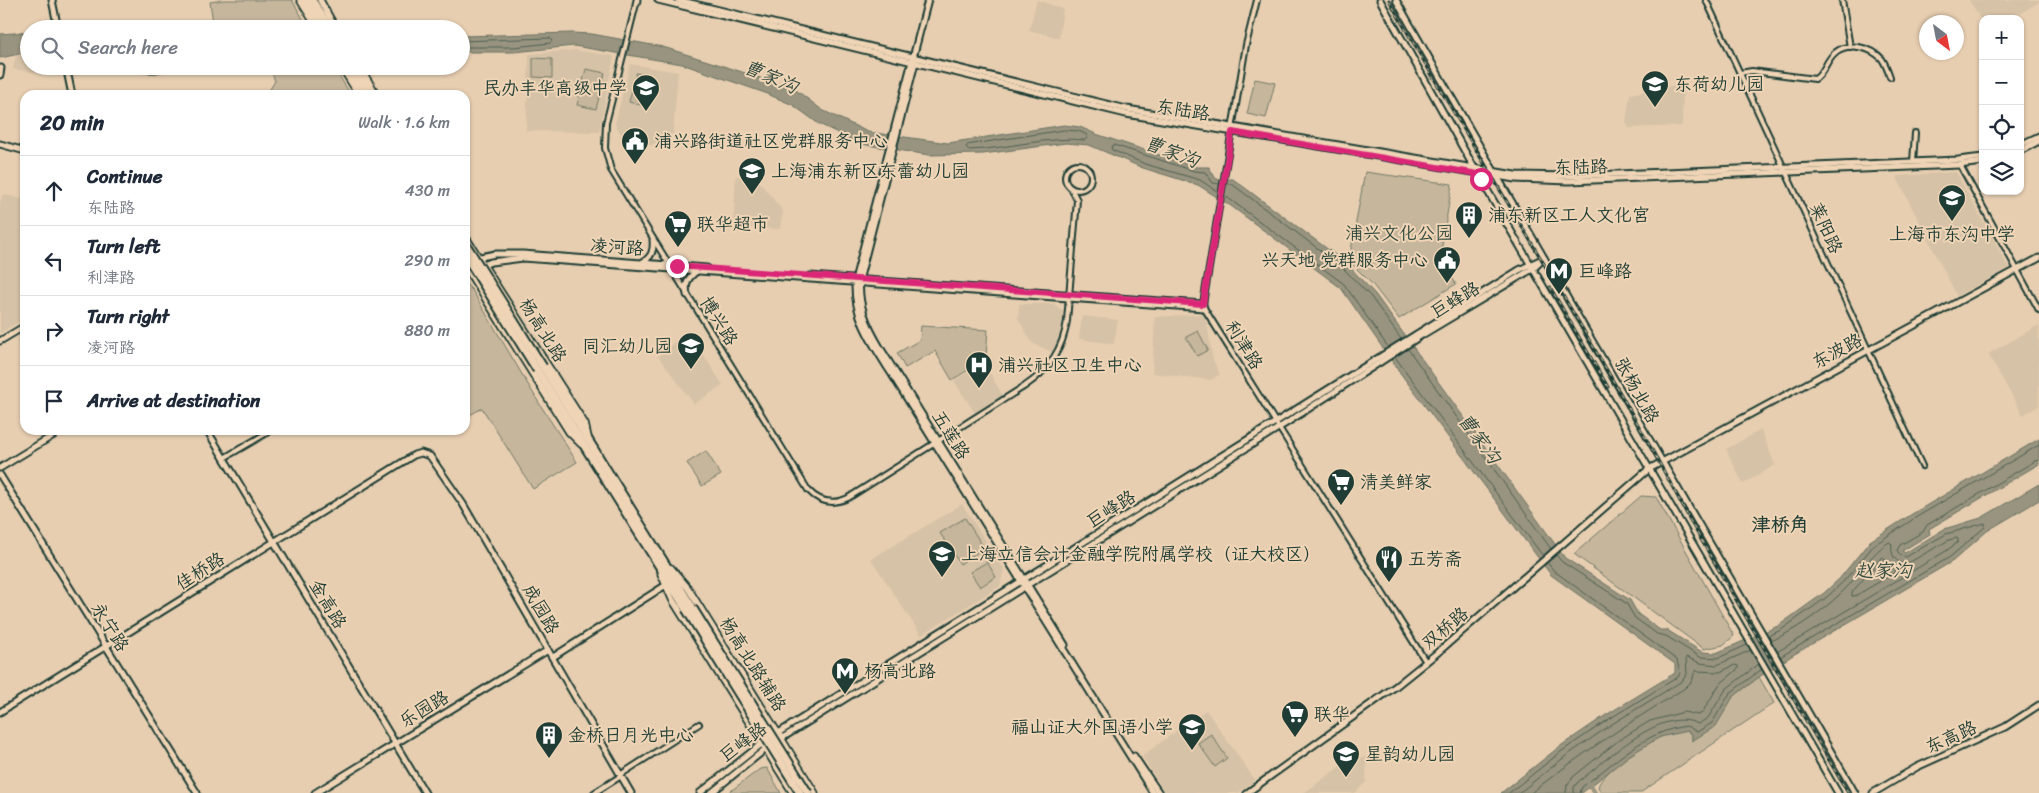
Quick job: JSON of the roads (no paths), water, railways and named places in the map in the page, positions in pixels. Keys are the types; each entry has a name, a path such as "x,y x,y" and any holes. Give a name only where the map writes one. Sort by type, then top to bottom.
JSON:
{"highway":[{"path":"306,0 318,20"},
{"path":"312,0 324,20"},
{"path":"350,75 361,90"},
{"path":"360,75 369,90"},
{"name":"杨高北路","path":"470,251 540,369 657,557 808,793"},
{"name":"杨高北路","path":"470,263 540,369"},
{"name":"杨高北路","path":"689,608 800,793"}],"main road":[{"path":"52,0 57,20"},
{"path":"300,0 312,20"},
{"path":"320,0 331,20"},
{"name":"东陆路","path":"658,0 913,61 1127,109 1495,174 1569,176 1784,170 1959,162 1979,158"},
{"name":"东陆路","path":"678,0 913,61"},
{"name":"五莲路","path":"928,0 858,281 862,309 870,331 1153,793"},
{"name":"张杨北路","path":"1380,0 1476,171 1777,685 1838,793"},
{"name":"张杨北路","path":"1396,0 1855,793"},
{"path":"0,75 2,68"},
{"path":"68,75 71,90"},
{"path":"348,75 356,90"},
{"path":"365,75 374,90"},
{"path":"2024,143 2039,136"},
{"path":"2024,148 2039,141"},
{"path":"0,144 20,150"},
{"name":"东陆路","path":"1784,170 1913,162 1979,162"},
{"path":"643,263 652,254 654,248 653,240"},
{"name":"杨高北路","path":"470,244 584,424 588,446"},
{"name":"凌河路","path":"478,257 495,254 530,254 643,263 697,271 858,281"},
{"path":"470,262 478,257"},
{"name":"凌河路","path":"470,272 484,265 523,258 1204,306"},
{"name":"巨峰路","path":"1024,583 1279,428 1421,333 1544,258"},
{"name":"东波路","path":"1649,469 2039,258"},
{"path":"687,295 687,281 697,271"},
{"name":"杨高北路","path":"470,279 569,432 588,446"},
{"path":"0,341 20,329"},
{"name":"巨峰路","path":"711,793 780,736 1276,422 1377,362"},
{"path":"0,468 54,435"},
{"name":"金高路","path":"210,435 425,793"},
{"name":"成园路","path":"414,454 421,453 430,456 463,504 631,793"},
{"name":"佳桥路","path":"0,712 414,454"},
{"name":"双桥路","path":"1247,793 1426,662 1649,469"},
{"name":"永宁路","path":"0,475 197,793"},
{"name":"杨高北路辅路","path":"657,557 672,599 793,793"},
{"name":"杨高北路辅路","path":"657,557 688,588 816,793"},
{"name":"五莲路","path":"1024,583 1158,793"},
{"path":"553,657 666,585"},
{"name":"乐园路","path":"315,793 548,650"},
{"name":"东高路","path":"1873,793 1917,767 2005,727 2039,705"},
{"name":"巨峰路","path":"700,793 762,743 780,736"}],"street":[{"path":"1204,306 1246,45 1257,0"},
{"name":"莱阳路","path":"1706,0 1922,466"},
{"path":"1842,0 1850,47"},
{"name":"博兴路","path":"636,2 606,123 606,155 615,179 808,490 823,501 836,502 848,498 937,442"},
{"path":"1740,73 1752,71 1815,79 1820,76 1834,53 1850,47 1862,48 1873,52 1882,59 1890,77"},
{"path":"1913,162 1915,134"},
{"path":"1959,162 2039,310"},
{"path":"937,442 1025,386 1055,358 1063,340 1068,321 1077,200 1084,188 1089,184 1091,175 1088,169 1080,164 1073,166 1066,173 1067,183 1077,200"},
{"path":"1071,188 1077,190 1084,188"},
{"name":"利津路","path":"1204,306 1426,662"},
{"path":"224,458 263,435"},
{"path":"594,793 699,724"}],"water":[{"path":"20,33 20,54 0,58 0,34"},
{"name":"赵家沟","path":"592,34 663,47 796,90 822,110 868,132 948,143 1064,125 1080,127 1196,167 1209,167 1216,179 1233,179 1345,262 1375,294 1565,558 1630,600 1638,614 1660,630 1667,630 1702,652 1716,653 1778,626 1824,593 1840,578 1870,541 2039,439 2039,464 1929,529 1930,534 1902,551 1905,553 1944,529 1981,518 2039,484 2039,500 1987,531 1953,561 1759,677 1733,697 1716,726 1692,741 1692,735 1687,731 1660,737 1630,755 1582,793 1501,793 1559,747 1606,715 1675,673 1675,664 1551,575 1398,370 1341,288 1231,206 1198,185 1143,168 1089,145 1066,143 983,154 929,155 861,144 819,124 793,105 765,93 682,64 574,46 514,52 470,52 470,36"}],"waterway":[{"path":"1588,782 1595,793"}],"railway":[{"path":"1389,0 1426,66 1619,391 1692,524 1848,793"},
{"path":"1550,287 1608,387"}],"place":[{"name":"东荷幼儿园","path":"1655,108"},
{"name":"民办丰华高级中学","path":"646,112"},
{"name":"浦兴路街道社区党群服务中心","path":"635,165"},
{"name":"上海浦东新区东蕾幼儿园","path":"752,195"},
{"name":"上海市东沟中学","path":"1952,222"},
{"name":"浦东新区工人文化宫","path":"1469,239"},
{"name":"联华超市","path":"678,248"},
{"name":"兴天地 党群服务中心","path":"1447,284"},
{"name":"巨峰路","path":"1559,295"},
{"name":"同汇幼儿园","path":"691,370"},
{"name":"浦兴社区卫生中心","path":"979,389"},
{"name":"清美鲜家","path":"1341,506"},
{"name":"上海立信会计金融学院附属学校（证大校区）","path":"942,578"},
{"name":"五芳斋","path":"1389,583"},
{"name":"杨高北路","path":"845,695"},
{"name":"联华","path":"1295,738"},
{"name":"福山证大外国语小学","path":"1192,751"},
{"name":"金桥日月光中心","path":"549,759"},
{"name":"星韵幼儿园","path":"1346,778"}],"district":[{"name":"津桥角","path":"1780,524"}],"water label":[{"name":"曹家沟","path":"771,76"},
{"name":"曹家沟","path":"1172,151"},
{"name":"曹家沟","path":"1480,438"}],"park label":[{"name":"浦兴文化公园","path":"1399,233"}]}
